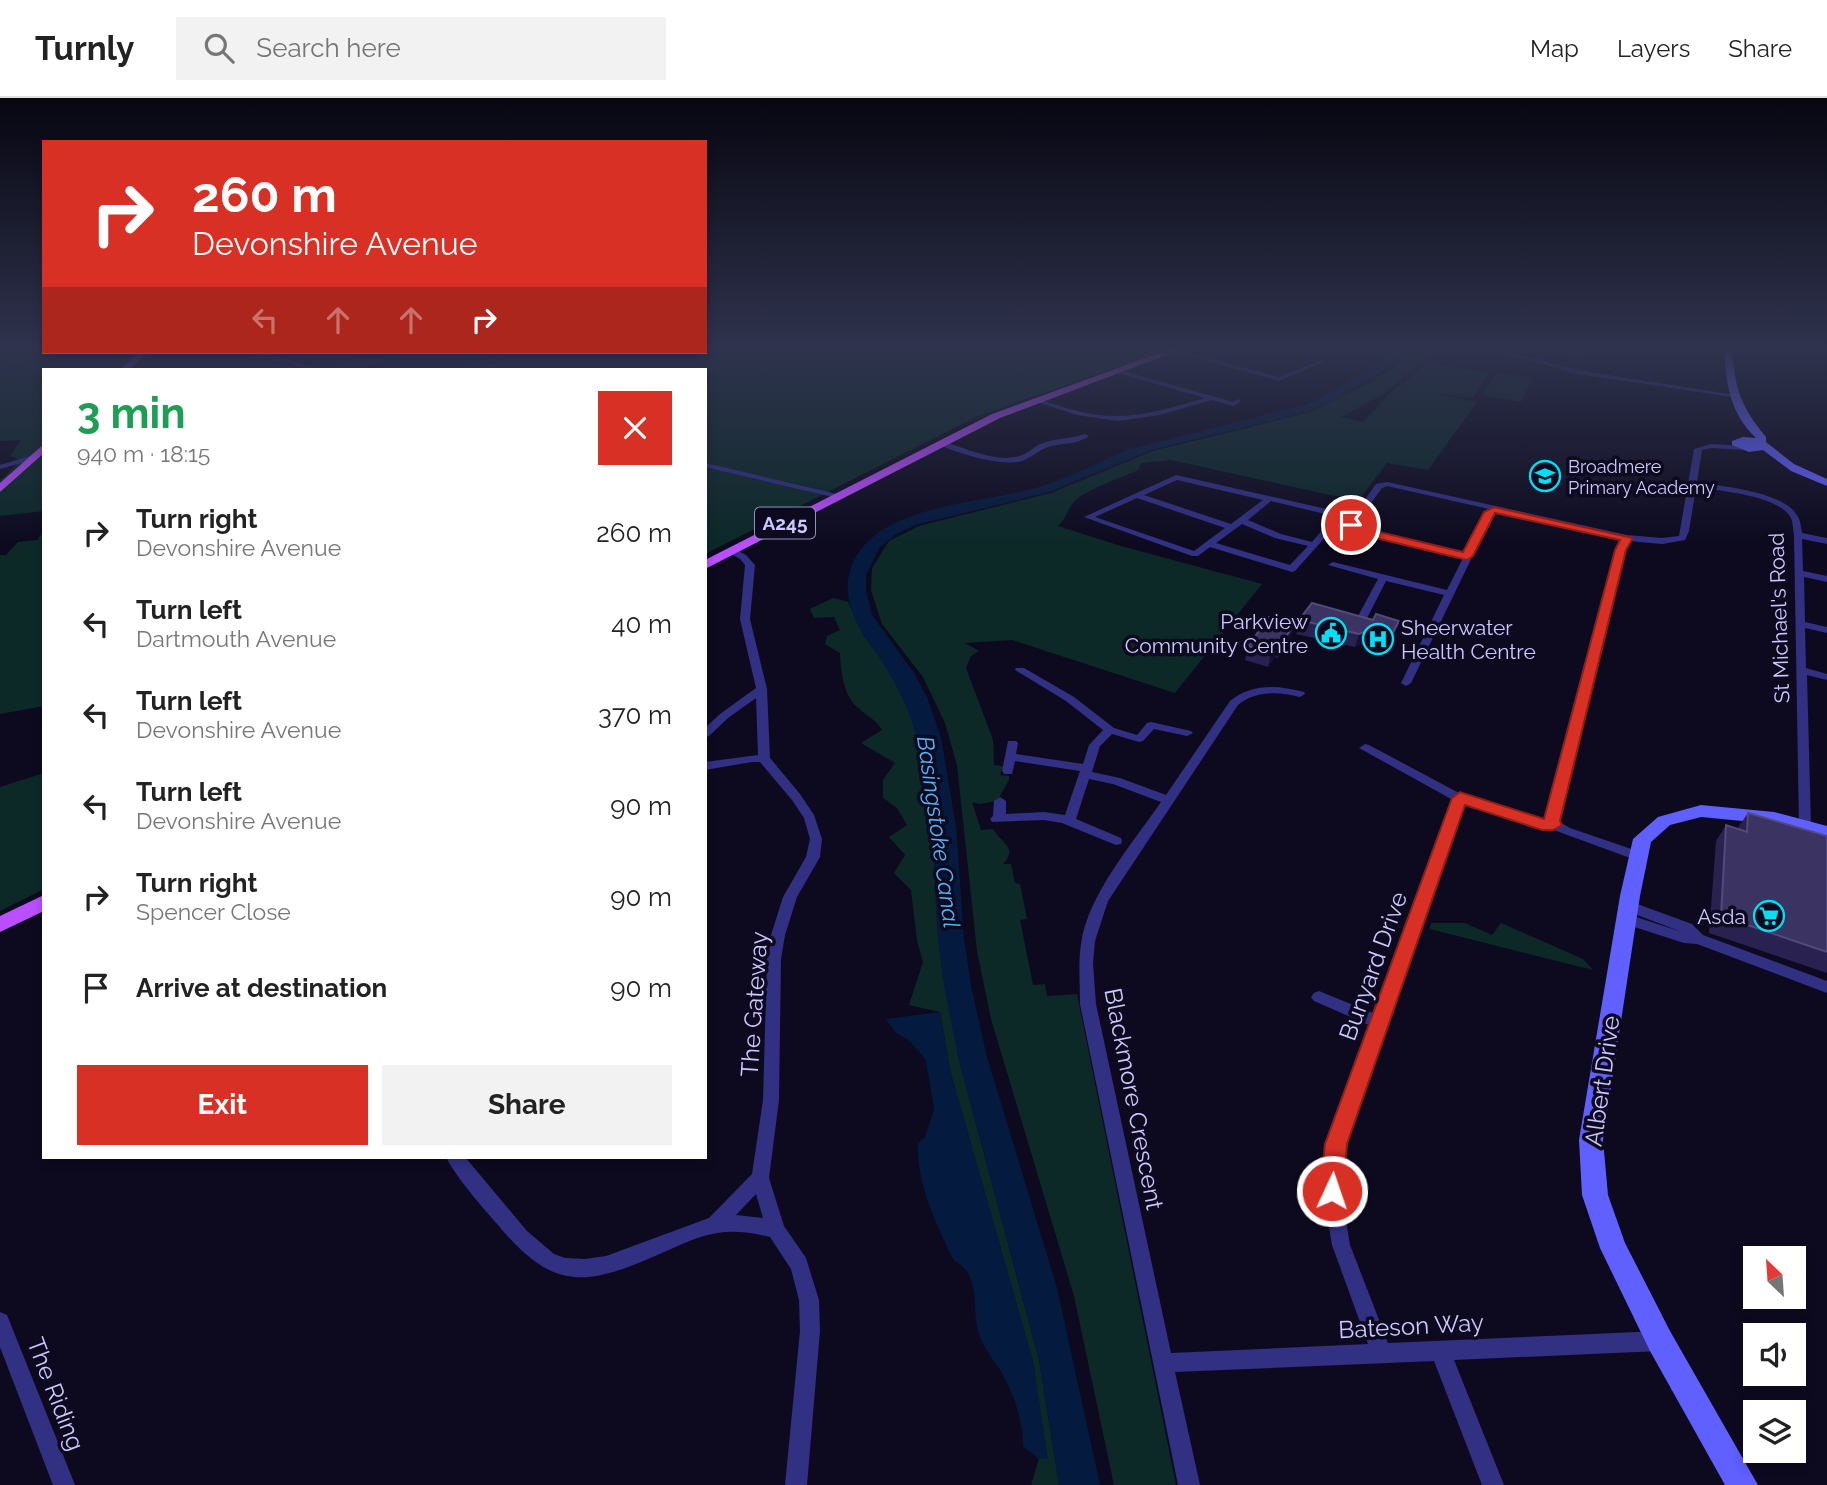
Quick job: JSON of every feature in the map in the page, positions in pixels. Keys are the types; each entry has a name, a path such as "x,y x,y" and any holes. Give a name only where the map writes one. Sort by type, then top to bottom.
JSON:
{"main road":[{"name":"A245","path":"707,564 940,443 1002,415"},
{"path":"0,489 42,449"},
{"path":"0,925 42,903"}],"street":[{"path":"1083,415 1121,419 1146,415"},
{"path":"1742,415 1754,444"},
{"path":"940,443 998,460 1011,461 1023,458 1047,444 1078,440 1085,436"},
{"path":"1351,525 1380,486 1387,484 1627,538 1662,541 1682,538 1698,449 1722,446 1754,444 1798,470 1827,483"},
{"path":"0,467 33,457"},
{"path":"707,465 814,491 841,494"},
{"path":"1208,543 1292,569 1335,521 1336,516 1333,514 1176,477 1088,517 1195,554 1208,543 1229,527 1253,513 1269,499"},
{"name":"St Michael's Road","path":"1693,484 1757,497 1778,504 1794,516 1798,535 1805,826"},
{"path":"1136,495 1229,527"},
{"path":"1406,683 1467,556 1490,512 1494,510"},
{"path":"1240,520 1278,537 1314,545"},
{"path":"1335,521 1351,525 1357,530 1467,556"},
{"path":"1798,535 1827,541"},
{"path":"1553,825 1620,550 1627,538"},
{"path":"707,766 752,758 764,759 762,690 757,657 745,619 750,565 733,551"},
{"path":"1333,565 1450,594"},
{"path":"1798,573 1827,579"},
{"path":"1340,617 1360,622 1383,578"},
{"path":"1799,624 1827,630"},
{"path":"1022,670 1070,699 1110,730 1139,739 1151,725 1187,733"},
{"path":"1802,670 1827,677"},
{"path":"1031,691 1042,683"},
{"path":"707,732 724,716 762,690"},
{"name":"Blackmore Crescent","path":"1189,1485 1088,1004 1088,941 1101,900 1240,698 1269,690 1300,694"},
{"path":"1069,821 1095,745 1110,730"},
{"path":"1008,771 1012,743"},
{"path":"1365,748 1457,797 1542,824 1553,825 1638,856"},
{"path":"1011,757 1087,772 1168,800"},
{"name":"The Gateway","path":"764,759 795,794 810,818 816,839 813,858 790,897 778,935 774,962 771,1100 760,1178 776,1230 799,1265 809,1300 809,1351 796,1485"},
{"name":"Bunyard Drive","path":"1382,1354 1342,1245 1334,1210 1331,1173 1336,1144 1457,797"},
{"path":"1000,801 998,818 1044,816 1069,821 1116,841"},
{"name":"Albert Drive","path":"1742,1485 1660,1341 1613,1248 1595,1195 1591,1140 1642,839 1664,821 1687,813 1733,812 1827,832"},
{"path":"1628,912 1684,938 1698,939 1827,987"},
{"path":"1320,997 1378,1021"},
{"path":"457,1159 524,1241 547,1260 566,1269 579,1270 602,1265 714,1225 747,1224 776,1230"},
{"path":"714,1225 760,1178"},
{"name":"The Riding","path":"0,1322 64,1485"},
{"name":"Bateson Way","path":"1163,1363 1660,1341"},
{"path":"1440,1351 1493,1485"}],"green space":[{"path":"0,415 42,415 42,511 0,516 0,480 22,460 10,456 21,440 0,441"},
{"path":"707,415 982,415 707,553"},
{"path":"1300,415 1345,415 1341,417 1363,422 1370,415 1468,415 1428,470 1387,463 1358,501 1171,460 1142,463 1138,470 1078,498 1058,526 1262,584 1175,693 1012,640 965,643 979,651 971,656 966,668 993,740 994,765 1003,766 1000,775 1009,776 997,801 980,804 972,802 981,830 993,829 1009,849 1003,864 1011,864 1015,883 1020,884 1027,919 1020,920 1033,985 1045,984 1047,996 1077,994 1176,1485 1114,1485 1074,1296 991,1019 977,951 957,765 945,723 923,677 882,624 871,590 872,568 889,541 919,526 1051,493 1153,451"},
{"path":"42,534 42,706 0,714 0,555 6,555 18,542 37,540"},
{"path":"833,598 848,602 864,636 893,675 906,701 926,767 933,831 937,924 958,1056 1039,1360 1059,1485 1031,1485 1039,1459 1047,1459 1033,1362 951,1074 940,1012 909,1005 923,962 917,941 911,890 894,873 905,855 889,837 907,825 897,808 883,798 883,780 895,763 861,743 882,730 852,702 844,682 840,653 825,644 827,636 840,630 834,617 814,618 810,609"},
{"path":"42,774 42,890 0,911 0,787"},
{"path":"1431,923 1465,923 1492,935 1501,923 1583,959 1593,970 1430,929"}],"water":[{"name":"Basingstoke Canal","path":"1267,415 1294,415 1151,450 1049,492 915,525 895,535 880,547 866,575 866,591 872,615 914,673 927,697 941,737 956,826 964,939 972,991 987,1057 1057,1288 1100,1485 1059,1485 1039,1360 958,1056 948,1006 938,938 930,810 919,743 908,710 892,678 856,621 848,596 848,584 854,560 862,548 878,533 897,522 944,507 1039,487 1127,450 1124,448 1131,449"},
{"path":"940,1012 951,1074 1033,1361 1048,1459 1039,1459 1023,1446 1013,1396 978,1333 972,1281 962,1266 954,1261 935,1219 920,1174 918,1143 925,1137 934,1109 926,1060 910,1041 896,1033 886,1019"}],"building":[{"path":"1312,603 1373,620 1376,614 1399,621 1390,638 1366,631 1359,634 1299,620"},
{"path":"1269,617 1294,624 1282,643 1278,642 1271,652 1248,646"},
{"name":"Asda","path":"1748,813 1827,836 1827,952 1721,916 1726,825 1747,832"}],"place":[{"name":"Broadmere Primary Academy","path":"1545,476"},
{"name":"Parkview Community Centre","path":"1331,633"},
{"name":"Sheerwater Health Centre","path":"1378,639"},
{"name":"Asda","path":"1769,916"}],"route":[{"path":"1332,1191 1331,1173 1336,1144 1460,798 1542,824 1553,825 1562,778 1620,550 1627,538 1609,532 1494,510 1490,512 1467,556 1363,532 1351,525"}]}
